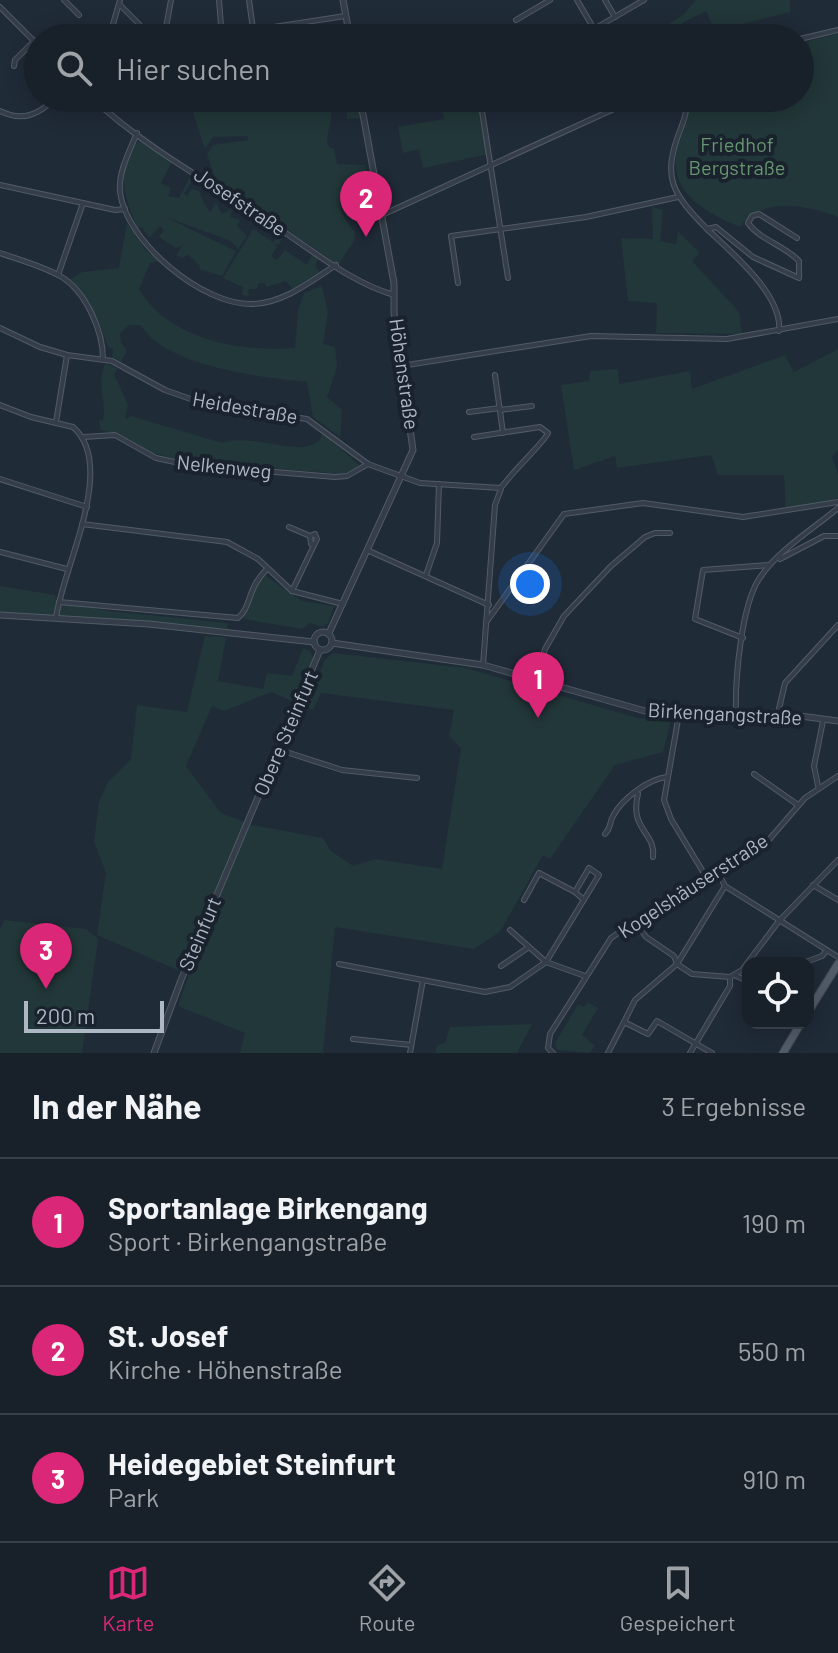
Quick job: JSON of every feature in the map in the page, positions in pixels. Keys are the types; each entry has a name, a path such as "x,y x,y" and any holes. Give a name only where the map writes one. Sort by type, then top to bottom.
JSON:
{"main road":[{"path":"814,1004 835,974 838,964"},
{"path":"783,1053 797,1029"}],"street":[{"path":"64,0 79,15"},
{"path":"167,24 171,0"},
{"path":"219,0 220,24"},
{"path":"249,0 253,24"},
{"path":"343,0 347,24"},
{"path":"516,20 550,0"},
{"path":"577,0 591,24"},
{"path":"605,0 615,17"},
{"path":"603,24 644,0"},
{"path":"119,2 139,24"},
{"path":"114,24 119,2"},
{"path":"1,9 24,31"},
{"path":"293,24 346,16"},
{"path":"814,36 838,30"},
{"path":"14,66 15,60 24,53"},
{"path":"0,111 15,117 37,112"},
{"name":"Josefstraße","path":"110,112 336,265 374,289 394,295"},
{"name":"Höhenstraße","path":"329,633 403,477 414,444 401,366 394,295 363,112"},
{"path":"482,112 508,278"},
{"path":"381,215 608,112"},
{"path":"686,112 670,164 671,184 678,197 775,302 780,319 779,331"},
{"path":"137,133 121,180 125,209 140,238 152,251 194,282 234,302 254,304 279,299 336,265"},
{"path":"0,185 115,210 125,209"},
{"path":"458,283 451,236 586,217 678,197"},
{"path":"58,275 83,203"},
{"path":"707,229 716,227 753,257 799,278 799,261 780,243 757,233 748,223 752,216 759,214 797,238"},
{"path":"0,253 58,275 68,283 96,322 103,359"},
{"path":"401,366 591,336 718,340 838,319"},
{"name":"Heidestraße","path":"0,328 40,347 79,358 103,359 202,403 307,419 368,464 403,477 439,484 501,488"},
{"path":"56,422 67,355"},
{"path":"495,375 503,433"},
{"path":"0,405 31,417 73,427 83,437 91,484 55,620"},
{"path":"469,412 532,406"},
{"path":"474,437 540,427 547,430 548,437 521,460 501,488 495,505 483,665"},
{"name":"Nelkenweg","path":"83,437 115,435 156,458 189,465 335,477 357,473 368,464"},
{"path":"0,479 87,507"},
{"path":"426,575 437,543 439,484"},
{"path":"487,621 564,514 643,503 743,517 838,505"},
{"path":"736,713 735,681 756,585 772,564 838,505"},
{"path":"82,524 227,542 251,554 292,591 343,604"},
{"path":"289,527 317,537 311,544 292,591"},
{"path":"537,678 549,640 564,616 611,566 645,537 670,533"},
{"path":"743,638 695,619 703,570 772,564 824,536 838,536"},
{"path":"367,550 489,605"},
{"path":"0,552 67,569"},
{"path":"59,602 238,618 245,611 253,584 267,569"},
{"path":"0,615 149,624 314,642 320,650 327,650 332,643 329,633 319,633 314,642"},
{"path":"778,713 785,683 838,625"},
{"name":"Birkengangstraße","path":"332,643 483,665 537,678 639,710 679,714 778,713 838,721"},
{"name":"Obere Steinfurt","path":"250,817 320,650"},
{"path":"679,714 678,735 664,800 671,819 706,876"},
{"path":"818,786 814,766 823,721"},
{"path":"280,750 342,770 417,778"},
{"path":"754,774 798,805"},
{"name":"Kogelshäuserstraße","path":"553,1053 548,1048 549,1037 605,945 635,921 767,842 818,786 838,776"},
{"path":"605,834 613,815 639,791 650,781 667,777"},
{"path":"639,791 636,818 652,844 653,857"},
{"name":"Steinfurt","path":"154,1053 250,817"},
{"path":"690,1053 733,977 779,921 838,860"},
{"path":"339,964 495,991 526,979 546,962 599,875 589,868 575,892"},
{"path":"717,870 725,886 838,957"},
{"path":"524,900 539,873 584,900"},
{"path":"813,885 838,900"},
{"path":"608,1053 635,1000 677,964 725,886"},
{"path":"635,921 646,937 674,956 677,964 697,976 742,979"},
{"path":"510,930 546,962 585,976"},
{"path":"501,966 529,947"},
{"path":"814,959 827,950"},
{"path":"410,1053 423,980"},
{"path":"624,1022 648,1034 658,1021 712,1053"},
{"path":"353,1039 411,1045"}],"green space":[{"path":"696,0 790,0 790,12 743,24 712,24 706,11 682,24 669,24 684,14"},
{"name":"Friedhof Bergstraße","path":"838,34 838,217 813,209 773,207 749,217 740,227 702,207 691,198 677,176 675,162 688,112 814,112 814,40"},
{"path":"193,112 331,112 328,146 334,149 337,164 365,165 371,190 339,201 342,214 355,233 354,241 338,265 215,179 207,154 213,145 248,140 248,136 213,137 205,149"},
{"path":"346,112 361,112 362,118 347,119"},
{"path":"443,112 481,112 489,154 423,168 419,149 403,153 398,127 444,119"},
{"path":"140,140 151,146 150,150 153,147 173,160 161,183 171,188 168,196 179,198 192,173 195,176 184,193 187,196 192,189 198,190 210,212 216,202 222,214 232,209 230,217 240,220 237,226 247,236 238,249 231,241 163,216 236,251 222,276 199,269 200,266 188,254 182,258 176,255 183,245 176,248 159,237 164,230 160,226 149,238 142,227 138,228 126,195 124,172 132,150"},
{"path":"652,207 663,210 660,241 676,244 678,231 700,253 692,261 739,312 742,334 656,333 657,303 628,301 621,238 653,239"},
{"path":"127,223 144,248 159,261 150,263 139,289 168,320 208,339 252,348 295,348 298,311 304,293 322,286 328,313 323,344 335,347 337,367 327,397 342,410 340,437 313,417 307,382 241,373 192,360 170,351 153,339 141,325 128,325 120,334 121,343 127,350 121,362 112,357 113,349 108,347 98,319 69,280 82,272 119,268"},
{"path":"253,229 273,242 281,234 284,236 279,244 274,245 277,247 271,256 277,260 285,250 307,265 312,254 318,259 315,266 320,272 293,289 286,281 266,287 265,283 259,283 257,289 249,289 248,296 242,295 243,287 223,278"},
{"path":"838,349 838,450 832,457 838,474 838,498 786,512 784,475 718,475 711,455 617,468 615,456 574,470 561,385 589,381 590,371 618,369 619,384 690,371 692,389 785,355 794,372"},
{"path":"105,364 118,368 114,374 128,405 125,419 131,416 222,443 235,440 300,447 320,440 322,432 360,466 343,474 190,462 152,453 122,435 101,430 99,420 103,421 104,414 101,380"},
{"path":"263,574 302,601 334,606 328,623 322,627 310,623 302,629 244,619 252,589"},
{"path":"0,586 55,595 56,601 109,611 228,623 227,629 0,612"},
{"path":"205,636 226,637 218,681 263,689 267,673 292,676 303,648 310,651 313,659 296,703 271,692 224,711 212,706 186,766 221,813 252,825 323,838 331,851 353,866 376,859 442,869 461,748 449,736 454,710 321,693 313,710 306,706 325,660 333,653 466,668 637,718 671,720 663,752 615,765 550,859 543,855 500,932 474,949 335,927 323,1053 240,1053 245,1033 178,1006 189,975 97,935 106,873 94,842 99,802 108,782 131,759 137,705 187,712"},
{"path":"5,920 86,929 98,939 82,1053 0,1053 0,929"},
{"path":"588,1002 598,1008 582,1035 595,1046 590,1053 557,1050 555,1043 578,1004 584,1007"},
{"path":"532,1024 517,1053 435,1053 437,1045 445,1043 450,1027"}],"place":[{"name":"St. Josef","path":"366,237"},
{"name":"Sportanlage Birkengang","path":"538,718"},
{"name":"Heidegebiet Steinfurt","path":"46,989"}]}
